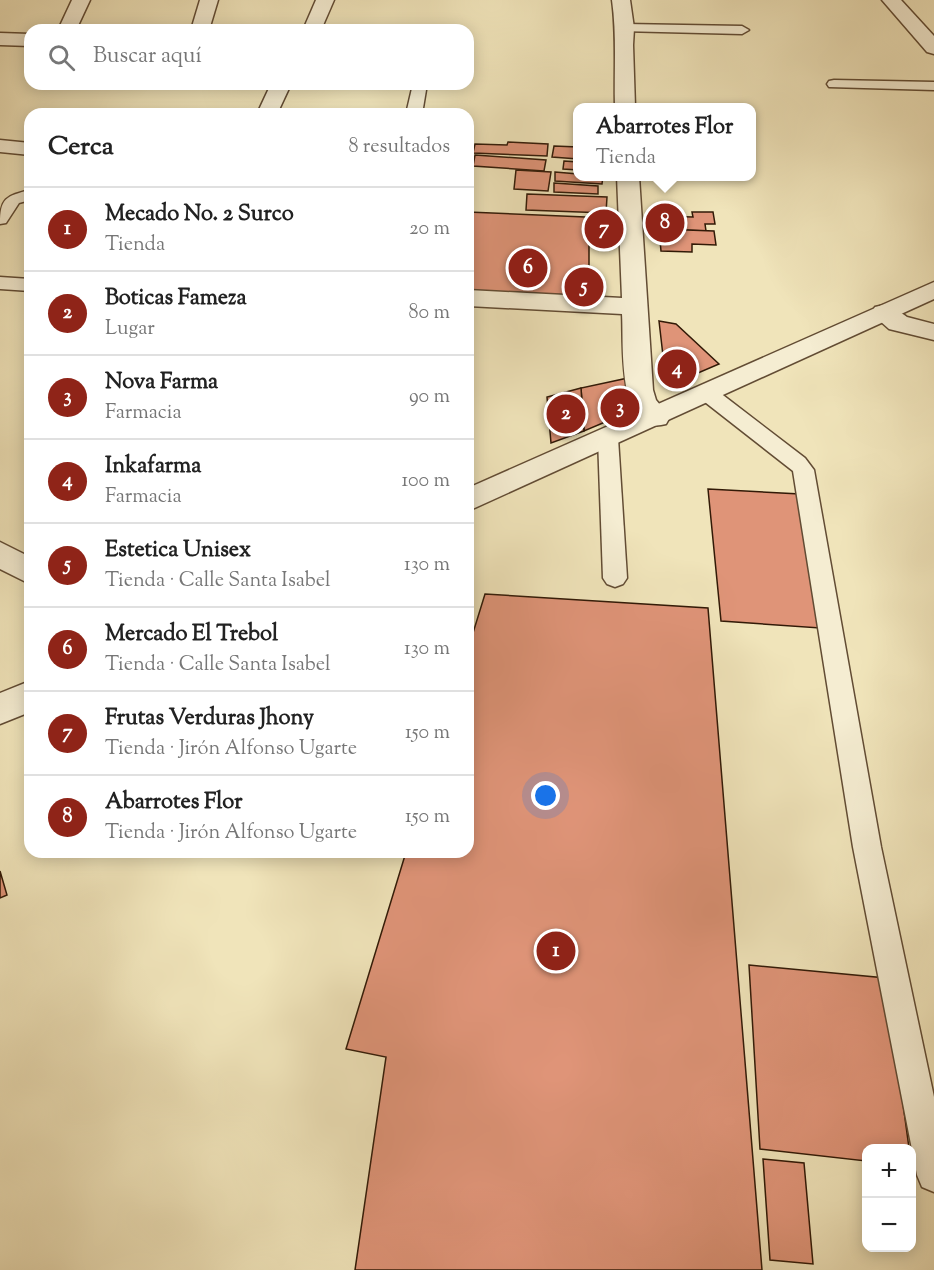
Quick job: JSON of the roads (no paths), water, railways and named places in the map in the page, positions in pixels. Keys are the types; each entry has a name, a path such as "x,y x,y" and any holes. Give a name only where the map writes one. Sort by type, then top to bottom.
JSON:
{"street":[{"path":"70,24 81,0"},
{"path":"202,24 209,0"},
{"path":"315,24 325,0"},
{"path":"621,0 625,28 623,45 625,103"},
{"path":"891,0 934,48"},
{"path":"0,39 24,40"},
{"path":"270,108 277,90"},
{"path":"0,147 24,149"},
{"path":"628,181 639,390 644,404 656,417"},
{"path":"474,498 934,290"},
{"path":"474,298 633,307"},
{"path":"884,313 898,323 934,332"},
{"path":"0,554 24,568"},
{"path":"0,709 24,699"}],"lane":[{"path":"625,28 742,30"},
{"path":"834,84 934,86"},
{"path":"415,108 419,90"},
{"path":"0,219 13,200 24,197"},
{"path":"0,283 24,285"},
{"path":"708,394 798,463 803,470 867,847 923,1067 934,1175"},
{"path":"608,438 615,578"}],"place":[{"name":"Abarrotes Flor","path":"665,223"},
{"name":"Frutas Verduras Jhony","path":"604,229"},
{"name":"Mercado El Trebol","path":"528,268"},
{"name":"Estetica Unisex","path":"584,287"},
{"name":"Inkafarma","path":"677,369"},
{"name":"Nova Farma","path":"620,408"},
{"name":"Boticas Fameza","path":"566,414"},
{"name":"Mecado No. 2 Surco","path":"556,951"}]}
